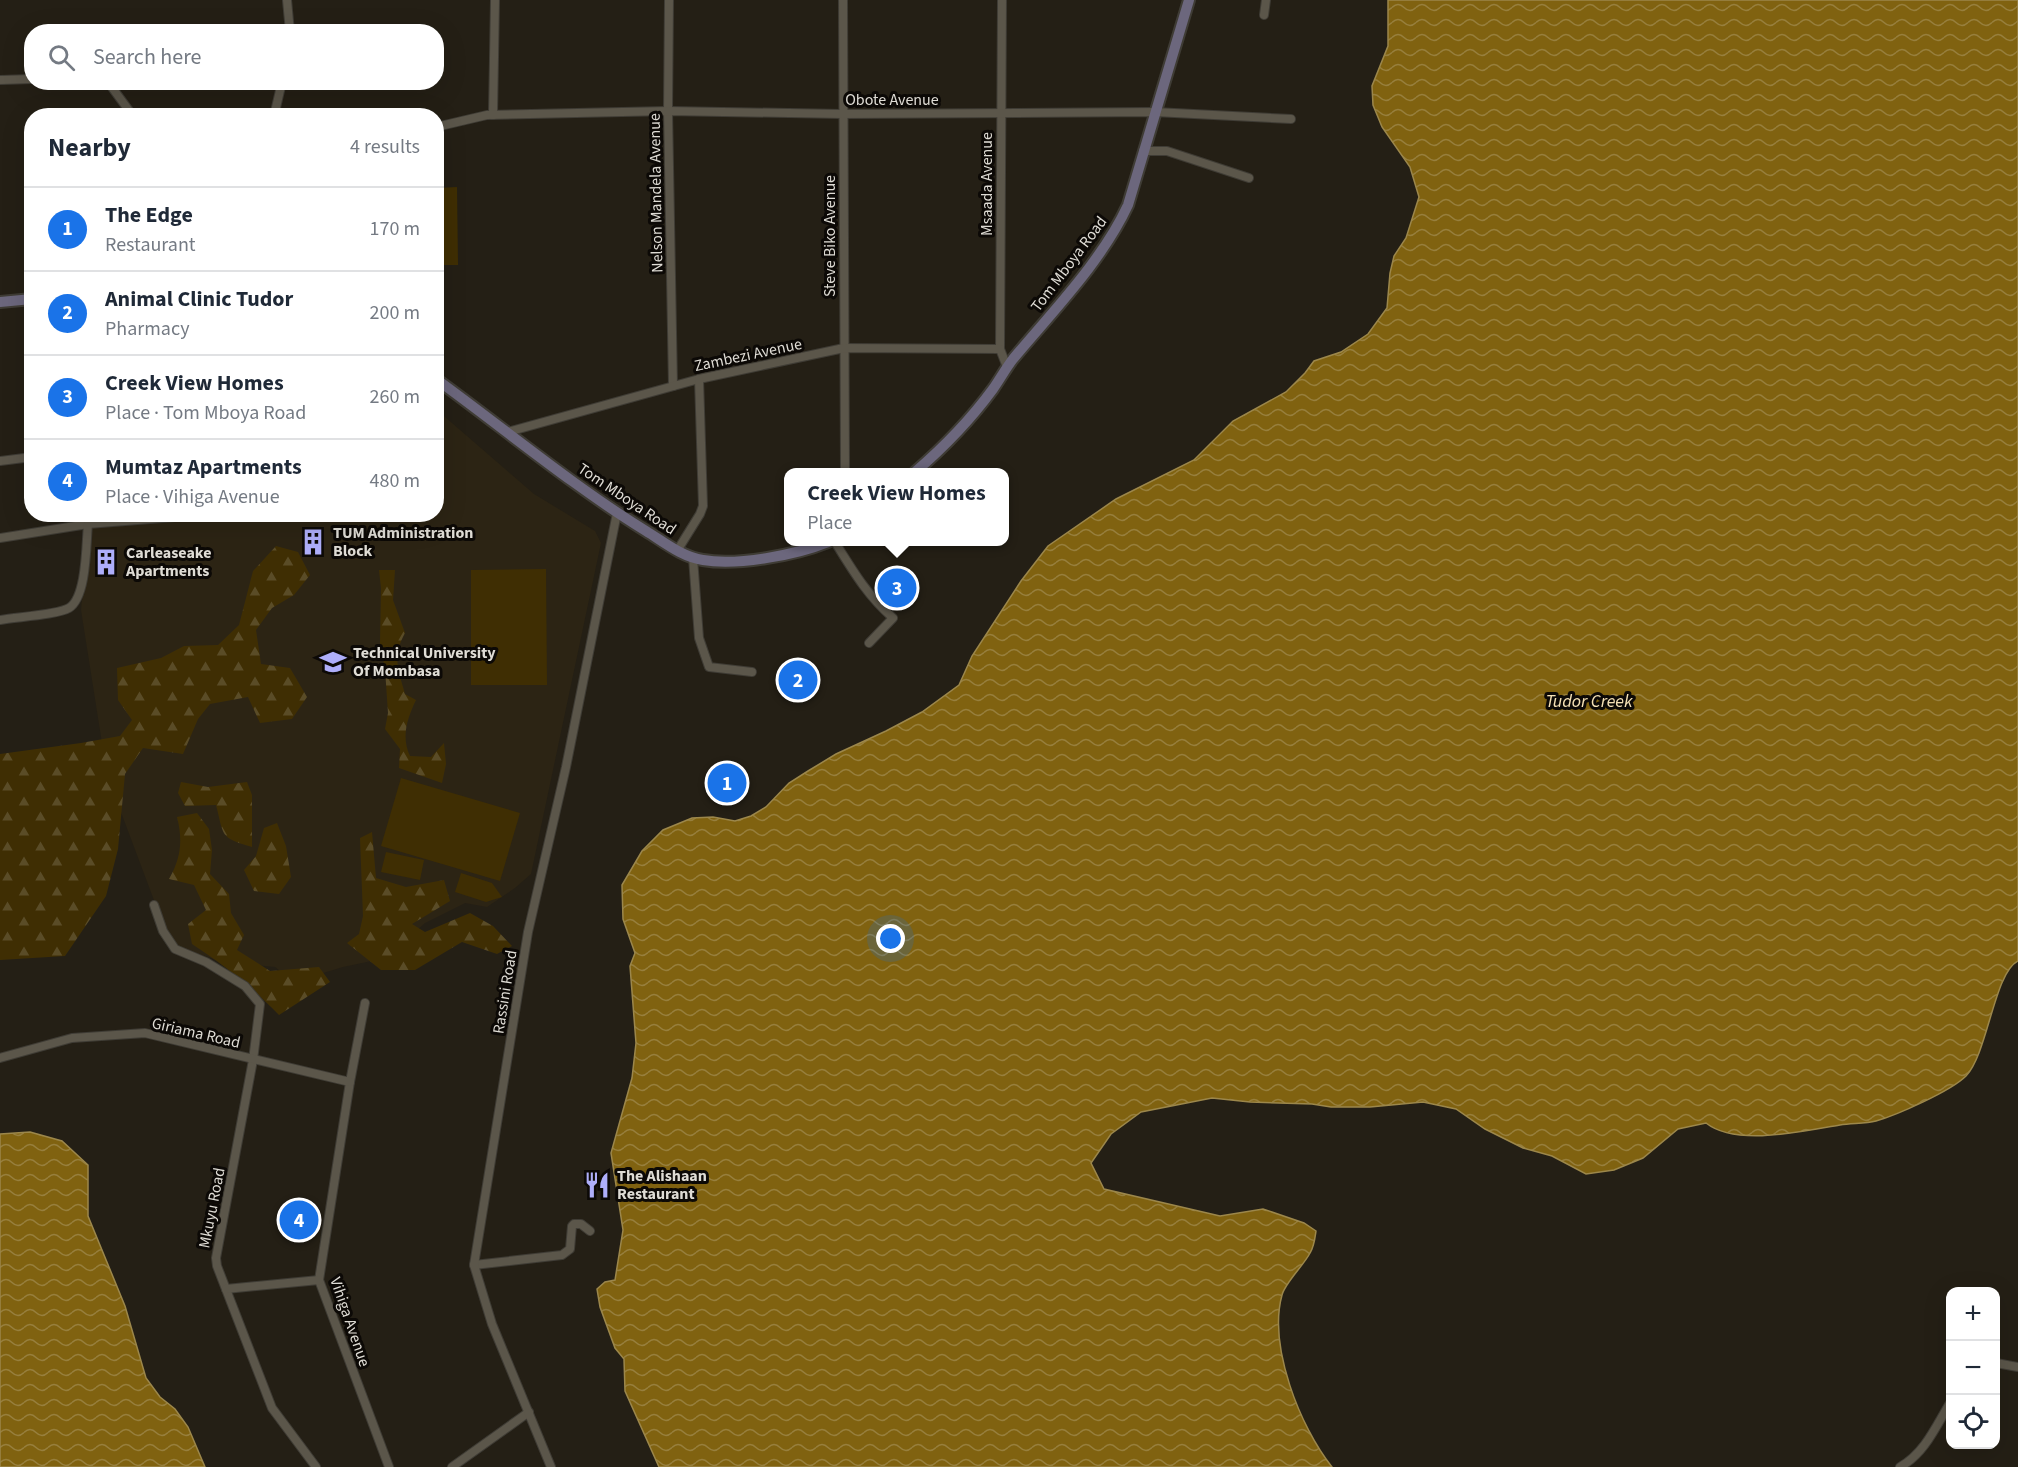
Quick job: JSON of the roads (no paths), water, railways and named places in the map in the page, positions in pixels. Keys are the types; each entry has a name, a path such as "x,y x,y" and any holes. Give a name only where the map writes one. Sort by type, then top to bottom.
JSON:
{"main road":[{"name":"Tom Mboya Road","path":"919,468 964,424 993,389 1006,367 1101,251 1120,221 1128,205 1189,0"},
{"path":"0,302 24,300"},
{"name":"Tom Mboya Road","path":"444,385 617,513 677,551 693,558 724,562 766,557 816,546"}],"street":[{"path":"287,0 289,24"},
{"path":"493,116 495,0"},
{"name":"Nelson Mandela Avenue","path":"669,0 668,111 673,386"},
{"name":"Steve Biko Avenue","path":"843,0 845,468"},
{"name":"Msaada Avenue","path":"1002,0 1000,349 1006,367"},
{"path":"1264,15 1266,0"},
{"path":"0,80 24,79"},
{"path":"114,90 127,108"},
{"path":"276,108 280,90"},
{"name":"Obote Avenue","path":"444,125 487,115 668,111 842,114 1155,112 1291,119"},
{"path":"1143,151 1167,152 1249,178"},
{"name":"Zambezi Avenue","path":"508,432 699,379 844,348 1000,349"},
{"path":"677,551 703,506 699,379"},
{"path":"0,461 24,458"},
{"name":"Rassini Road","path":"551,1467 492,1324 474,1265 528,932 566,767 617,513"},
{"path":"0,538 113,522"},
{"path":"0,620 64,610 75,603 81,587 88,524"},
{"path":"838,546 864,588 893,618 869,643"},
{"path":"693,558 699,638 710,667 752,672"},
{"name":"Mkuyu Road","path":"154,905 163,931 175,949 206,962 245,986 260,1004 253,1060 216,1258 225,1289 272,1408 316,1467"},
{"name":"Vihiga Avenue","path":"365,1003 350,1082 319,1280 389,1467"},
{"name":"Giriama Road","path":"0,1058 72,1038 145,1033 350,1082"},
{"path":"474,1265 562,1255 570,1249 574,1224 581,1224 590,1231"},
{"path":"225,1289 319,1280"},
{"path":"2000,1364 2018,1367"},
{"path":"1900,1467 1929,1440 1946,1410"},
{"path":"452,1467 529,1412"}],"water":[{"name":"Tudor Creek","path":"1388,0 2018,0 2018,961 2010,968 2003,981 1974,1065 1966,1076 1949,1089 1897,1114 1876,1121 1752,1136 1719,1130 1706,1123 1678,1129 1643,1158 1614,1170 1586,1174 1552,1156 1523,1148 1485,1129 1456,1109 1423,1102 1370,1107 1331,1107 1212,1098 1141,1112 1111,1134 1091,1163 1104,1189 1220,1216 1263,1209 1304,1223 1316,1231 1311,1251 1282,1295 1279,1338 1283,1361 1298,1408 1320,1450 1332,1467 659,1467 625,1391 624,1359 615,1348 600,1307 597,1289 605,1282 615,1280 623,1230 611,1153 632,1078 636,1043 630,966 635,953 623,919 622,885 642,851 663,830 692,818 713,817 735,821 751,816 766,807 789,783 808,771 836,754 922,712 959,685 972,656 1021,581 1048,546 1116,499 1194,460 1233,421 1286,392 1314,361 1341,352 1368,334 1387,308 1394,256 1406,238 1419,197 1410,167 1382,127 1373,105 1372,86 1388,46"},
{"path":"30,1132 62,1141 88,1165 88,1216 125,1306 146,1378 160,1397 175,1409 188,1427 205,1467 0,1467 0,1134"}],"place":[{"name":"TUM Administration Block","path":"313,542"},
{"name":"Carleaseake Apartments","path":"106,562"},
{"name":"Creek View Homes","path":"897,588"},
{"name":"Technical University Of Mombasa","path":"333,662"},
{"name":"Animal Clinic Tudor","path":"798,680"},
{"name":"The Edge","path":"727,783"},
{"name":"The Alishaan Restaurant","path":"597,1185"},
{"name":"Mumtaz Apartments","path":"299,1220"}]}
